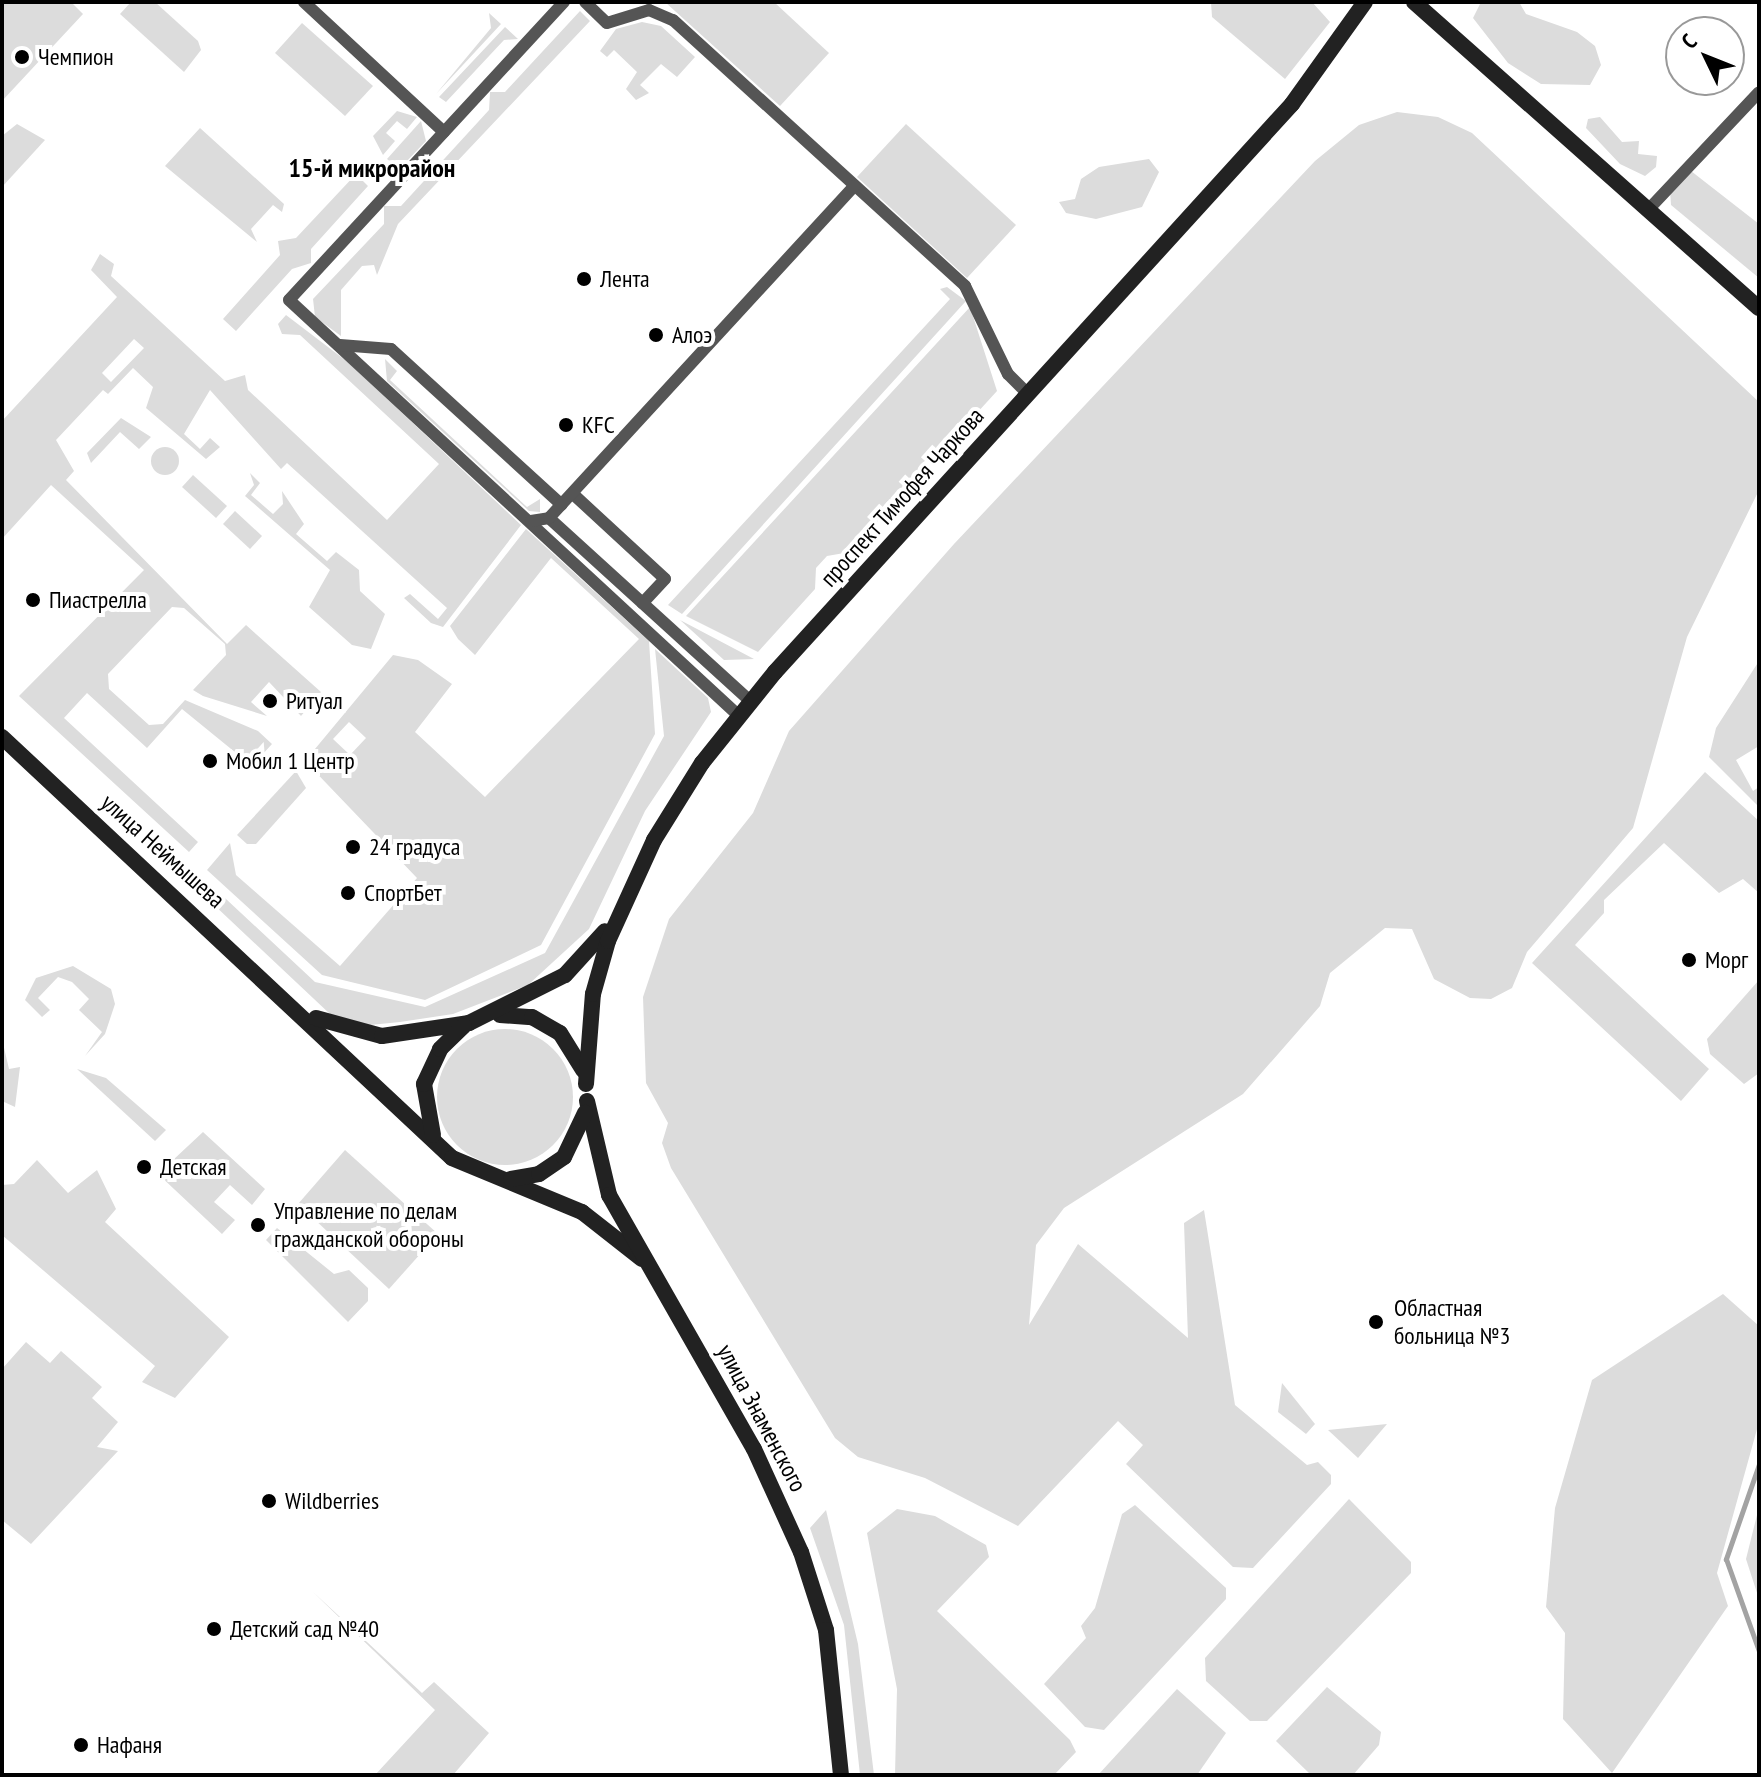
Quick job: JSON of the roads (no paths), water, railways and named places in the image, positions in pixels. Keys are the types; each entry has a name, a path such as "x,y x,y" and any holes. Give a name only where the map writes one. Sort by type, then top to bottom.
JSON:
{"main road":[{"name":"проспект Тимофея Чаркова","path":"586,1084 593,994 621,906 673,807 738,715 1292,104 1365,2"},
{"path":"1414,2 1759,308"},
{"name":"улица Неймышева","path":"2,737 292,1001"},
{"path":"292,1001 360,1034 408,1035 469,1023 490,1016 565,975 621,906"},
{"path":"292,1001 443,1150 493,1178 582,1212 642,1259"},
{"path":"490,1016 532,1017 560,1033 586,1084 587,1101 576,1140 552,1167 524,1178 493,1178"},
{"path":"443,1150 425,1115 424,1084 440,1049 469,1023"},
{"name":"улица Знаменского","path":"587,1101 598,1165 642,1259 754,1449 801,1552 826,1630 841,1775"}],"street":[{"path":"304,2 444,132"},
{"path":"564,2 289,300 738,715"},
{"path":"585,2 607,23 649,10 673,20 974,296 1008,374 1028,394"},
{"path":"1647,211 1759,92"},
{"path":"534,526 549,518 573,494 854,186"},
{"path":"340,345 391,349 562,505"},
{"path":"573,494 665,579 643,603"},
{"path":"549,518 750,701"}],"waterway":[{"path":"1759,1464 1726,1559 1759,1651"}],"place":[{"name":"Чемпион","path":"22,57"},
{"name":"Лента","path":"584,279"},
{"name":"Алоэ","path":"656,335"},
{"name":"KFC","path":"566,425"},
{"name":"Пиастрелла","path":"33,600"},
{"name":"Ритуал","path":"270,701"},
{"name":"Мобил 1 Центр","path":"210,761"},
{"name":"24 градуса","path":"353,847"},
{"name":"СпортБет","path":"348,893"},
{"name":"Морг","path":"1689,960"},
{"name":"Детская","path":"144,1167"},
{"name":"Управление по делам гражданской обороны","path":"258,1225"},
{"name":"Областная больница №3","path":"1376,1322"},
{"name":"Wildberries","path":"269,1501"},
{"name":"Детский сад №40","path":"214,1629"},
{"name":"Нафаня","path":"81,1745"}],"district":[{"name":"15-й микрорайон","path":"372,168"}]}
